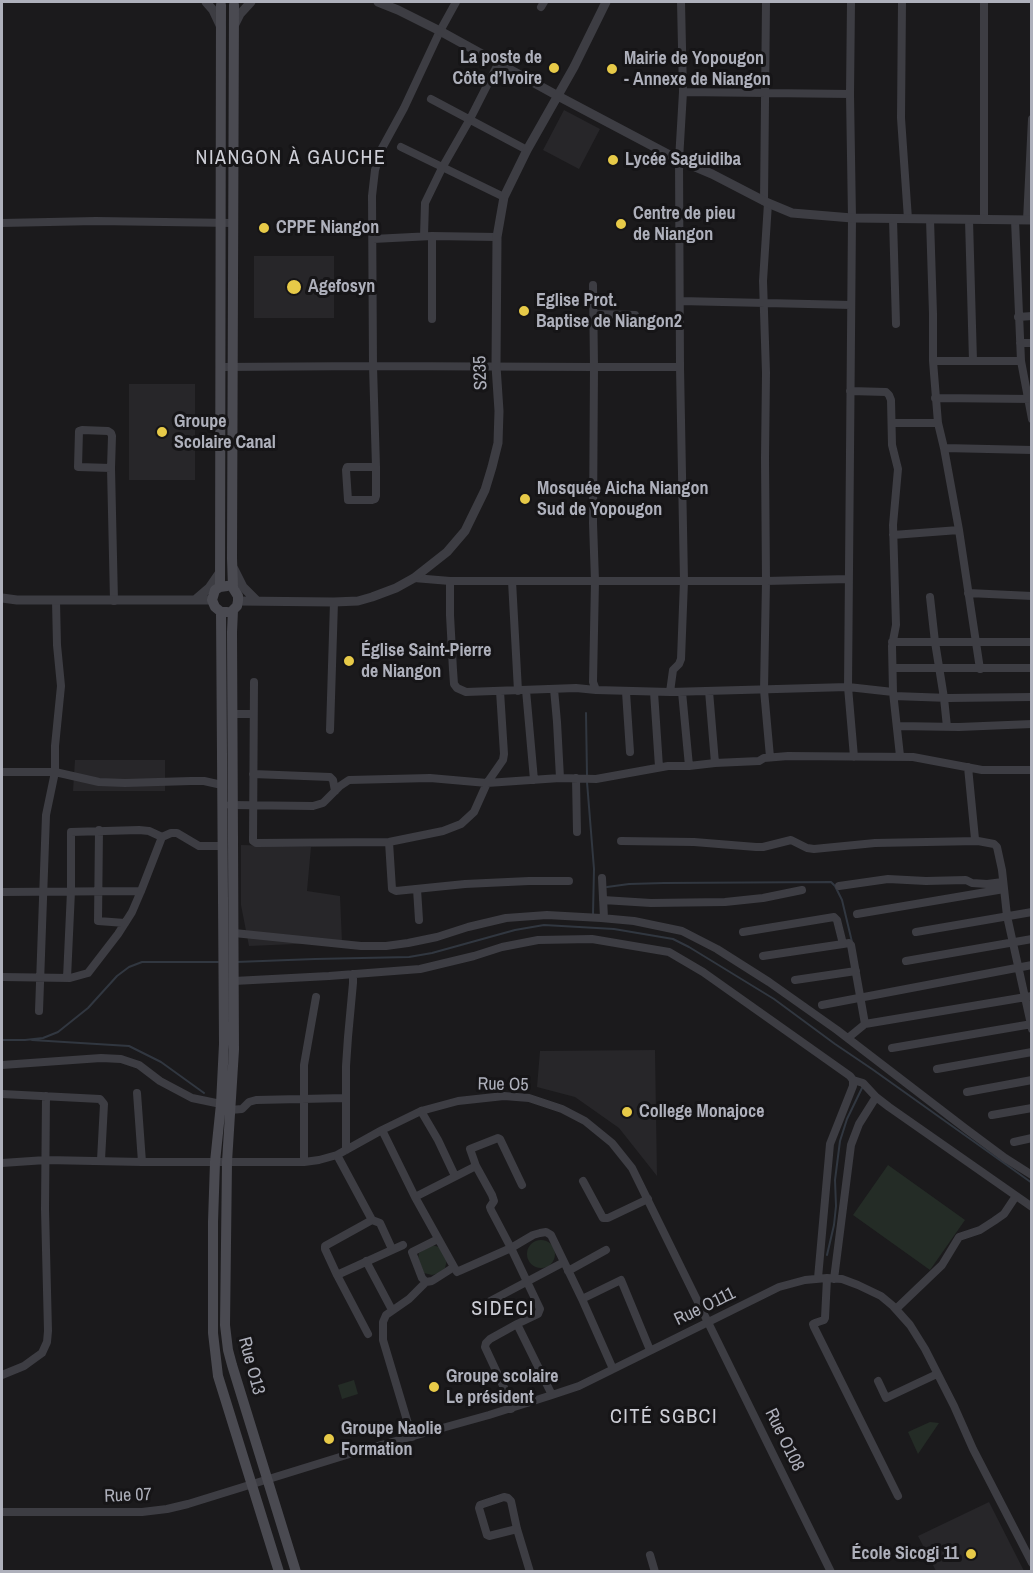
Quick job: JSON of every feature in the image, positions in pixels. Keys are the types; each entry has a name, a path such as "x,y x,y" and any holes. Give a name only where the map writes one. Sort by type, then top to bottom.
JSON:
{"main road":[{"path":"220,3 219,587 212,600 221,612 227,612 236,605"},
{"path":"220,3 225,7 236,3 232,223 232,564 233,588 238,596 223,846 231,974 224,1044 225,1107 221,1162"},
{"path":"219,587 233,588"},
{"path":"221,612 222,785 227,805 234,933 229,952"},
{"name":"Rue O13","path":"221,1162 226,1335 232,1365 296,1572"},
{"name":"Rue O13","path":"221,1162 213,1302 215,1365 279,1572"}],"street":[{"path":"206,2 213,10 221,27"},
{"path":"234,26 240,14 251,2"},
{"path":"378,2 440,31 679,160 792,213 852,218 1029,220 1032,119"},
{"path":"376,467 347,467 348,500 375,499 376,467 372,196 377,161 456,2"},
{"name":"S235","path":"236,605 256,600 334,602 358,601 372,597 414,578 447,552 465,531 485,490 498,443 497,237 504,197 606,2"},
{"path":"670,692 673,669 681,659 684,581 680,367 679,160 683,92 681,2"},
{"path":"766,2 764,690 770,757"},
{"path":"851,2 852,218 848,687 854,757"},
{"path":"902,2 901,118 908,219"},
{"path":"984,2 984,220"},
{"path":"432,319 425,203 499,63"},
{"path":"683,92 850,94"},
{"path":"431,99 527,150"},
{"path":"401,147 504,197"},
{"path":"893,219 896,324"},
{"path":"930,219 935,398 981,669"},
{"path":"969,220 973,361"},
{"path":"1015,220 1021,361 1027,371 1032,419"},
{"path":"2,223 96,221 232,223"},
{"path":"373,239 428,236 497,237"},
{"path":"593,285 595,581 593,682 596,690"},
{"path":"680,301 851,305"},
{"path":"594,314 635,315"},
{"path":"1018,317 1032,316"},
{"path":"1020,343 1032,343"},
{"path":"933,361 1021,361"},
{"path":"221,367 680,367"},
{"path":"850,391 886,392 890,394 891,400 892,445 898,469 893,535 896,625 892,642 893,694 900,756"},
{"path":"935,398 1030,400"},
{"path":"892,423 938,423"},
{"path":"111,468 78,467 79,431 108,431 112,436 114,601"},
{"path":"944,448 1032,450"},
{"path":"893,535 958,530"},
{"path":"232,564 243,587 256,600"},
{"path":"195,600 209,588 219,572"},
{"path":"414,578 450,581 849,579"},
{"path":"450,581 454,684 466,692 576,688 626,692 682,692 848,687 893,694 944,698 1032,697"},
{"path":"512,581 522,691 534,780"},
{"path":"968,593 1032,596"},
{"path":"930,597 934,642 947,727"},
{"path":"2,598 56,601 212,600"},
{"path":"39,1011 47,808 55,772 55,746 61,686 56,601"},
{"path":"330,730 334,602"},
{"path":"892,642 1032,642"},
{"path":"893,668 1032,668"},
{"path":"254,682 254,843 389,842 443,831 461,824 474,812 487,783 501,764 504,754 500,691"},
{"path":"554,689 560,778"},
{"path":"709,691 715,763"},
{"path":"626,692 630,752"},
{"path":"654,692 659,767"},
{"path":"682,692 688,766"},
{"path":"232,714 253,714"},
{"path":"897,726 1032,724"},
{"path":"227,805 313,806 323,803 350,780 430,778 487,783 613,777 659,767 759,761 770,757 900,756 933,759 982,770 1032,770"},
{"path":"968,767 974,833 978,841"},
{"path":"2,772 55,772 99,782 204,781 222,785"},
{"path":"253,774 330,777 333,780 335,791"},
{"path":"577,832 584,778"},
{"path":"99,830 98,921 125,923"},
{"path":"67,978 71,832 149,831 162,837"},
{"path":"2,977 67,978 88,973 125,923 141,891 162,837 177,833 199,846 223,846"},
{"path":"621,841 694,842 763,847 791,840 814,849 875,843 978,841 994,844 997,847 1007,916 1018,967 1028,997 1031,1026 892,1048"},
{"path":"389,842 392,889 396,891 485,883 569,881"},
{"path":"602,878 603,918"},
{"path":"839,886 888,879 966,880 972,883 1004,885"},
{"path":"857,914 1004,885"},
{"path":"417,889 420,920"},
{"path":"603,900 651,903 725,902 763,898 802,890"},
{"path":"2,892 141,891"},
{"path":"916,932 1032,912"},
{"path":"234,933 361,946 386,946 408,944 506,918 547,915 634,921 682,931 717,949 769,981 848,1038 1005,1158 1032,1175"},
{"path":"743,932 834,918 837,920 843,944"},
{"path":"231,974 352,974 420,969 538,940 592,939 669,952 703,972 853,1080 863,1083 876,1097 1032,1207"},
{"path":"906,961 1032,939"},
{"path":"764,956 849,943 865,1024"},
{"path":"822,1005 1032,965"},
{"path":"795,980 856,971"},
{"path":"346,1150 348,1037 352,974"},
{"path":"304,1162 304,1065 316,997"},
{"path":"848,1038 865,1024 1028,997"},
{"path":"937,1069 1032,1052"},
{"path":"2,1065 101,1058 121,1059 139,1065 160,1081 192,1098 225,1107 242,1108 252,1101 346,1098"},
{"path":"853,1080 853,1086 830,1144 825,1318 813,1324 898,1496"},
{"path":"967,1092 1032,1080"},
{"path":"137,1093 142,1162"},
{"path":"2,1094 100,1099 104,1104 101,1160"},
{"path":"2,1375 24,1366 42,1353 47,1342 46,1096"},
{"name":"Rue O5","path":"2,1162 46,1160 304,1162 337,1155 422,1111 458,1101 504,1096 529,1098 562,1108 585,1122 612,1143 632,1168 708,1323"},
{"path":"826,1278 851,1145 859,1124 876,1097"},
{"path":"992,1115 1032,1108"},
{"path":"422,1111 455,1176"},
{"path":"382,1130 457,1272 534,1235 546,1232 551,1235 613,1369"},
{"path":"1014,1142 1032,1138"},
{"path":"511,1409 506,1392 485,1347 486,1343 540,1309 491,1210 490,1207 494,1201 492,1195 470,1149 500,1139 522,1185"},
{"path":"337,1155 372,1220 380,1223 392,1249"},
{"path":"416,1197 477,1166"},
{"path":"584,1181 603,1218 608,1218 648,1199"},
{"path":"896,1309 942,1265 959,1238 980,1230 1004,1214 1016,1197"},
{"path":"368,1334 325,1246 372,1220"},
{"path":"426,1282 422,1278 412,1252 438,1239"},
{"path":"338,1275 403,1245"},
{"path":"568,1271 606,1250"},
{"path":"366,1262 392,1310"},
{"path":"479,1307 564,1262"},
{"path":"412,1437 383,1340 384,1322 386,1315 409,1299 426,1282 432,1281 454,1267"},
{"name":"Rue O111","path":"252,1484 356,1452 511,1409 579,1386 779,1287 795,1282 826,1278 842,1280 881,1296 910,1325 954,1406 973,1449 1032,1563"},
{"path":"582,1299 621,1280 650,1350"},
{"name":"Rue O108","path":"708,1323 831,1572"},
{"path":"517,1324 552,1395"},
{"path":"878,1381 886,1398 937,1374"},
{"name":"Rue 07","path":"2,1512 142,1512 188,1504 252,1484"},
{"path":"517,1529 487,1535 480,1505 504,1497 508,1497 511,1501 530,1572"},
{"path":"650,1555 655,1572"}],"shaded area":[{"path":"564,110 600,129 579,169 543,150"},
{"name":"Agefosyn","path":"254,256 334,256 334,318 254,318"},
{"name":"Groupe Scolaire Canal","path":"129,384 195,384 195,480 129,480"},
{"path":"75,760 165,760 165,791 73,791"},
{"path":"241,845 311,847 307,891 340,896 342,942 249,946 241,905"},
{"name":"College Monajoce","path":"655,1050 657,1176 619,1128 575,1097 537,1087 540,1051"},
{"path":"888,1165 965,1220 930,1270 853,1215"},
{"path":"541,1240 551,1244 555,1254 551,1264 541,1268 531,1264 527,1254 531,1244"},
{"path":"432,1245 439,1247 447,1260 445,1268 432,1275 424,1273 418,1259 419,1253"},
{"path":"354,1380 358,1394 342,1399 338,1385"},
{"path":"930,1422 939,1423 918,1454 908,1432"},
{"name":"École Sicogi 11","path":"989,1502 1024,1571 936,1571 918,1536"}],"waterway":[{"path":"586,713 587,776"},
{"path":"587,782 594,869 593,914"},
{"path":"607,887 664,883 831,882 842,900 852,942"},
{"path":"236,962 409,957 432,953 515,930 544,925 614,929 673,939 774,999 1032,1183"},
{"path":"2,1040 43,1038 58,1032 88,1008 117,976 129,967 142,962 218,962"},
{"path":"32,1040 129,1046 161,1062 204,1093"},
{"path":"827,1255 834,1225 835,1180 840,1141 847,1119 862,1088"}],"place":[{"name":"La poste de Côte d’Ivoire","path":"554,68"},
{"name":"Mairie de Yopougon - Annexe de Niangon","path":"612,69"},
{"name":"Lycée Saguidiba","path":"613,160"},
{"name":"Centre de pieu de Niangon","path":"621,224"},
{"name":"CPPE Niangon","path":"264,228"},
{"name":"Agefosyn","path":"294,287"},
{"name":"Eglise Prot. Baptise de Niangon2","path":"524,311"},
{"name":"Groupe Scolaire Canal","path":"162,432"},
{"name":"Mosquée Aicha Niangon Sud de Yopougon","path":"525,499"},
{"name":"Église Saint-Pierre de Niangon","path":"349,661"},
{"name":"College Monajoce","path":"627,1112"},
{"name":"Groupe scolaire Le président","path":"434,1387"},
{"name":"Groupe Naolie Formation","path":"329,1439"},
{"name":"École Sicogi 11","path":"971,1554"}],"district":[{"name":"NIANGON À GAUCHE","path":"291,159"},
{"name":"SIDECI","path":"503,1310"},
{"name":"CITÉ SGBCI","path":"664,1418"}]}
